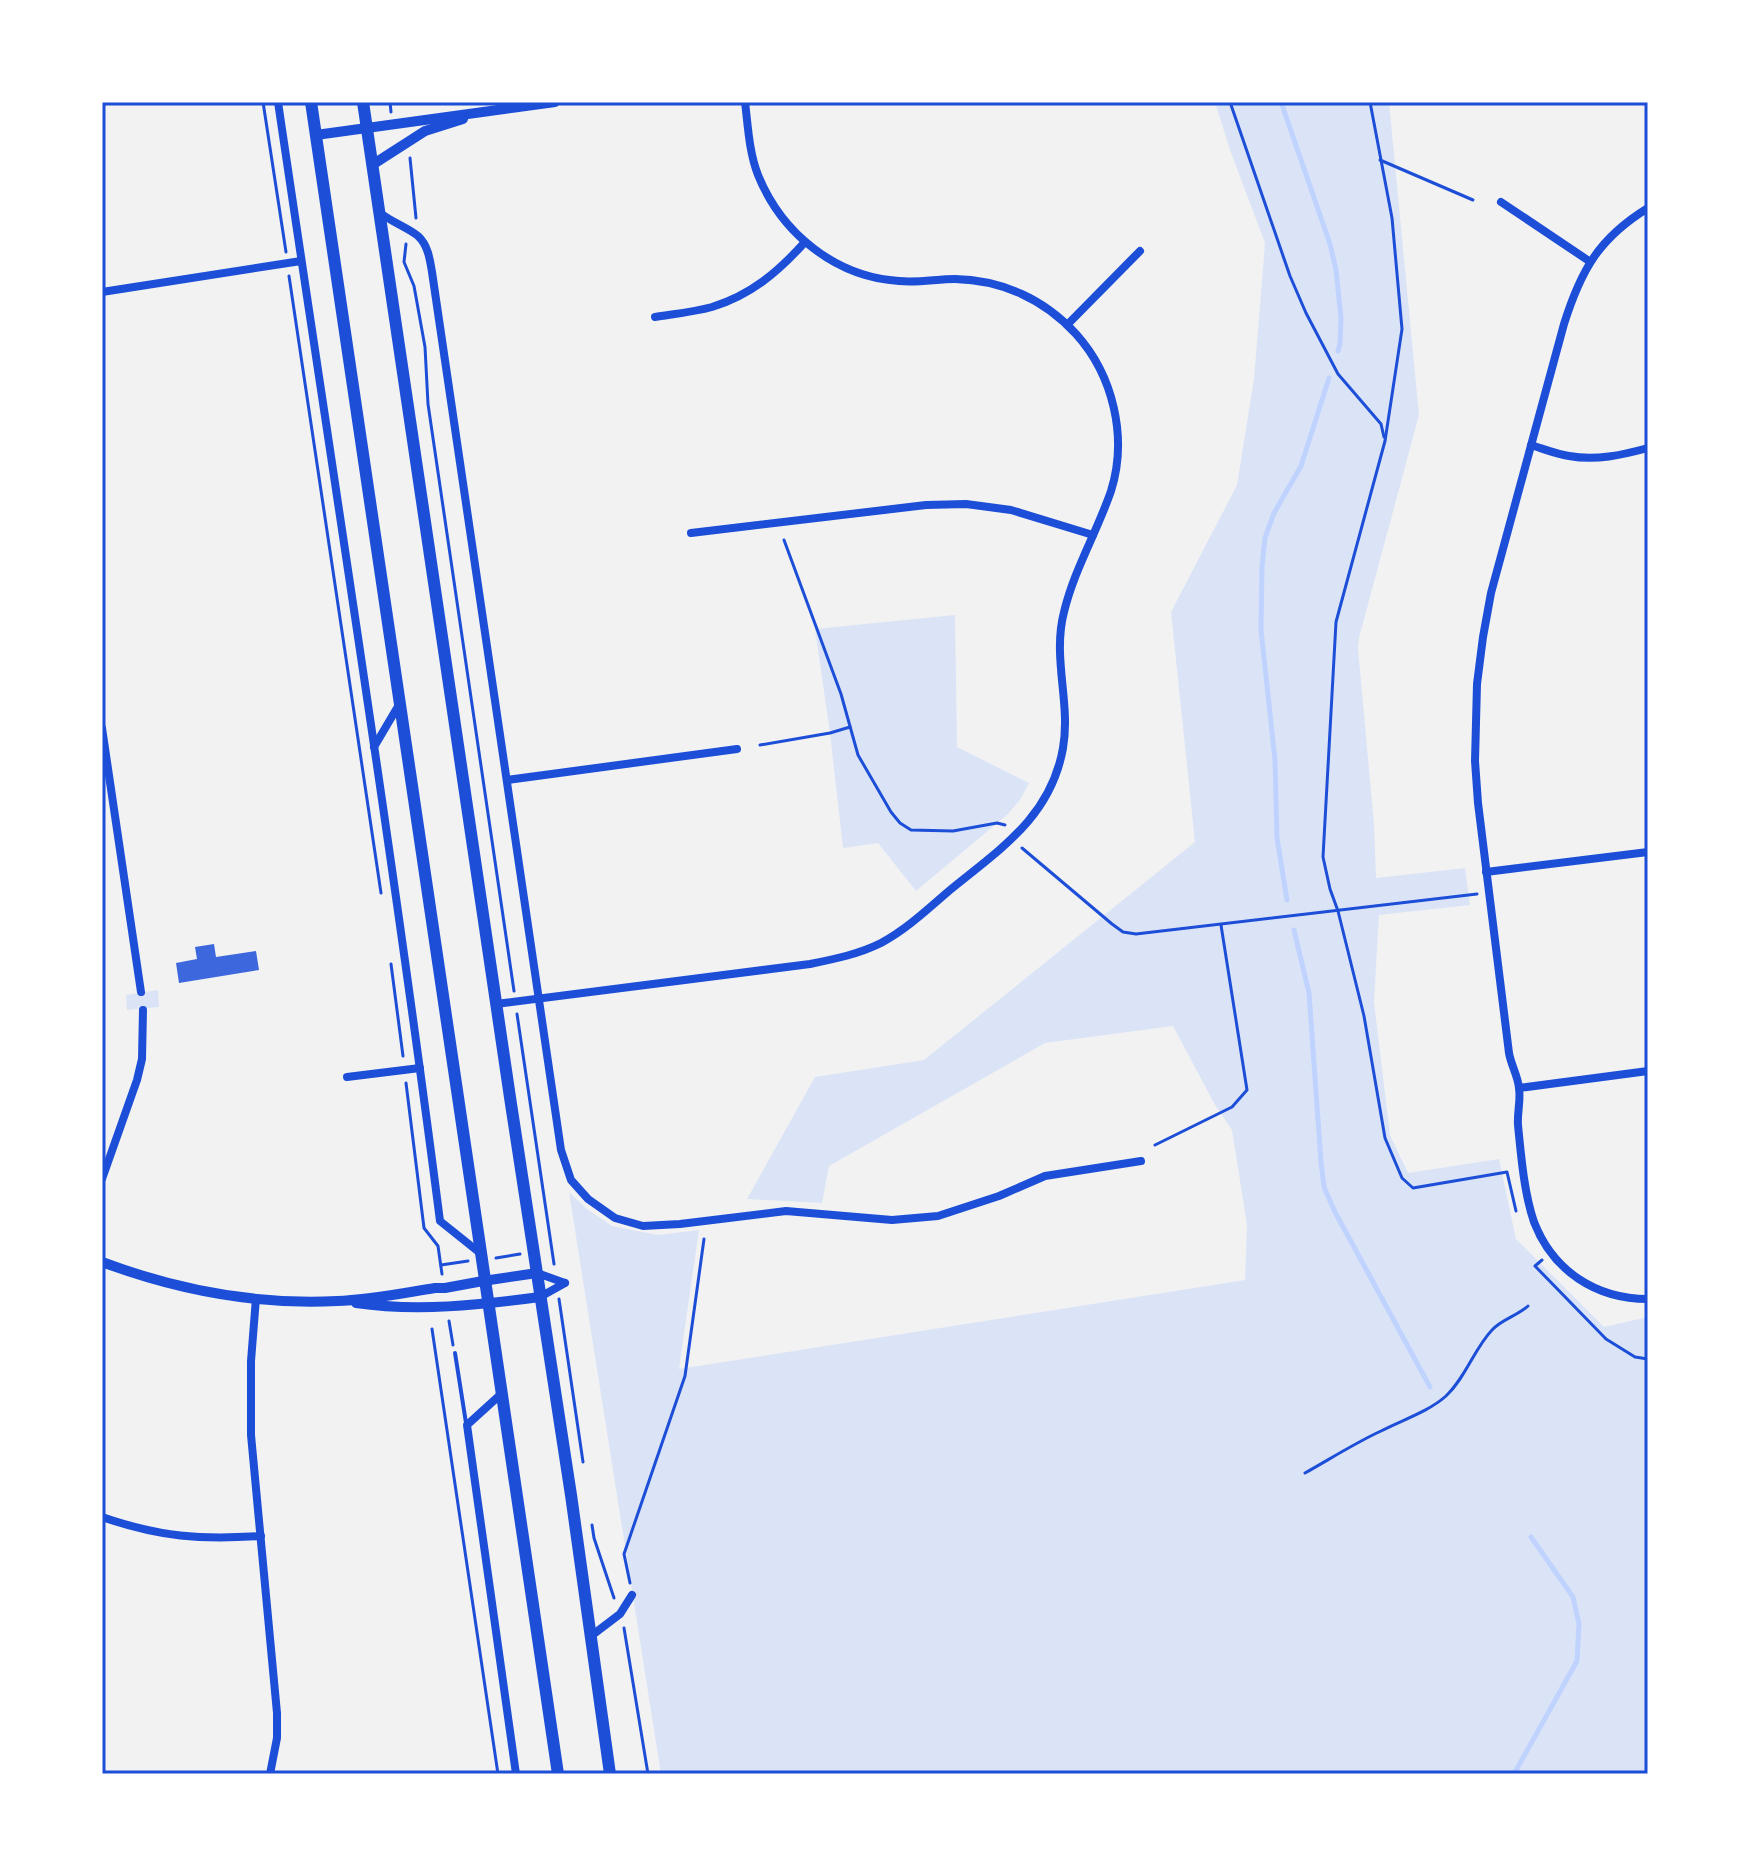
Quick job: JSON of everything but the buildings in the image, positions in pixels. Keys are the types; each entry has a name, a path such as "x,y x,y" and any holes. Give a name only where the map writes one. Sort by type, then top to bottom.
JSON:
{"main road":[{"path":"311,102 558,1774"},
{"path":"363,102 610,1774"}],"street":[{"path":"278,102 374,748 440,1221 480,1253"},
{"path":"316,135 492,106 555,102"},
{"path":"496,1004 810,964 852,955 901,930 1015,837 1034,816 1059,765 1065,731 1060,632 1069,594 1107,500 1117,461 1116,424 1109,388 1102,373 1067,325 1032,298 1009,288 968,280 886,280 850,270 805,242 780,214 757,173 745,102"},
{"path":"372,165 425,131 492,106"},
{"path":"1501,202 1589,261"},
{"path":"1648,208 1625,223 1589,261 1571,302 1491,593 1477,684 1475,761 1509,1053 1519,1088 1518,1123 1527,1194 1535,1224 1543,1240 1567,1270 1590,1287 1618,1296 1648,1299"},
{"path":"379,212 389,221 418,236 427,250 432,272 561,1150 571,1180 588,1199 615,1218 643,1226 786,1211 892,1220 938,1216 999,1196 1045,1176 1141,1161"},
{"path":"655,317 710,307 747,293 776,273 805,242"},
{"path":"1067,325 1140,251"},
{"path":"102,292 301,261"},
{"path":"1531,445 1587,458 1615,456 1648,448"},
{"path":"691,533 926,505 966,504 1011,510 1093,535"},
{"path":"374,748 400,703"},
{"path":"102,728 141,992"},
{"path":"507,780 737,749"},
{"path":"1486,872 1648,852"},
{"path":"102,1179 137,1080 142,1059 143,1010"},
{"path":"347,1077 420,1068"},
{"path":"1519,1088 1648,1071"},
{"path":"102,1262 189,1288 256,1298 315,1302 445,1288 537,1273 556,1284 540,1297 487,1304 373,1306 342,1301"},
{"path":"256,1298 250,1414 277,1713 277,1738 270,1774"},
{"path":"500,1395 467,1425 516,1774"},
{"path":"102,1517 147,1532 171,1536 223,1539 261,1536"},
{"path":"591,1636 620,1614 632,1595"}],"lane":[{"path":"455,1353 467,1425"}],"path":[{"path":"263,102 381,892"},
{"path":"390,102 393,124"},
{"path":"1230,102 1290,276 1306,313 1338,374 1381,424 1385,441"},
{"path":"1370,102 1392,218 1402,329 1385,441 1336,622 1323,857 1364,1016 1385,1138 1402,1178 1413,1188 1507,1172 1520,1223"},
{"path":"403,145 410,153 416,218 406,243 404,262 414,286 425,347 428,404 582,1460"},
{"path":"1380,160 1473,200"},
{"path":"784,540 833,669 858,755 891,812 911,830 953,831 1004,823"},
{"path":"760,745 850,727"},
{"path":"1025,852 1123,932 1136,934 1489,893"},
{"path":"1155,1145 1232,1107 1247,1090 1221,925"},
{"path":"391,965 414,1145"},
{"path":"632,1595 624,1554 685,1376 704,1239"},
{"path":"1535,1251 1542,1260 1535,1266 1606,1339 1635,1357 1648,1359"},
{"path":"447,1306 455,1353"},
{"path":"1305,1473 1431,1407 1447,1395 1492,1329 1520,1314 1528,1306"},
{"path":"432,1329 498,1774"},
{"path":"591,1522 626,1633 648,1774"}],"shaded area":[{"path":"1215,102 1389,102 1419,415 1358,648 1376,878 1465,868 1470,905 1379,915 1374,1002 1390,1135 1408,1173 1499,1159 1516,1239 1604,1327 1648,1317 1648,1774 661,1774 569,1192 612,1226 658,1235 699,1230 679,1369 1245,1280 1247,1225 1232,1130 1215,1105 1173,1026 1045,1043 829,1166 822,1203 747,1199 815,1077 924,1060 1195,842 1171,612 1237,485 1254,379 1265,243"},
{"path":"955,615 957,747 1029,783 1008,814 916,891 878,843 843,848 815,629"},
{"path":"158,990 159,1007 127,1010 126,995"}],"waterway":[{"path":"1281,102 1336,270 1341,318 1338,351"},
{"path":"1287,900 1277,838 1275,760 1261,630 1262,566 1265,538 1274,513 1301,466 1329,378"},
{"path":"1294,930 1309,993 1324,1187 1430,1387"},
{"path":"1514,1774 1577,1661 1579,1624 1573,1597 1531,1537"}]}
